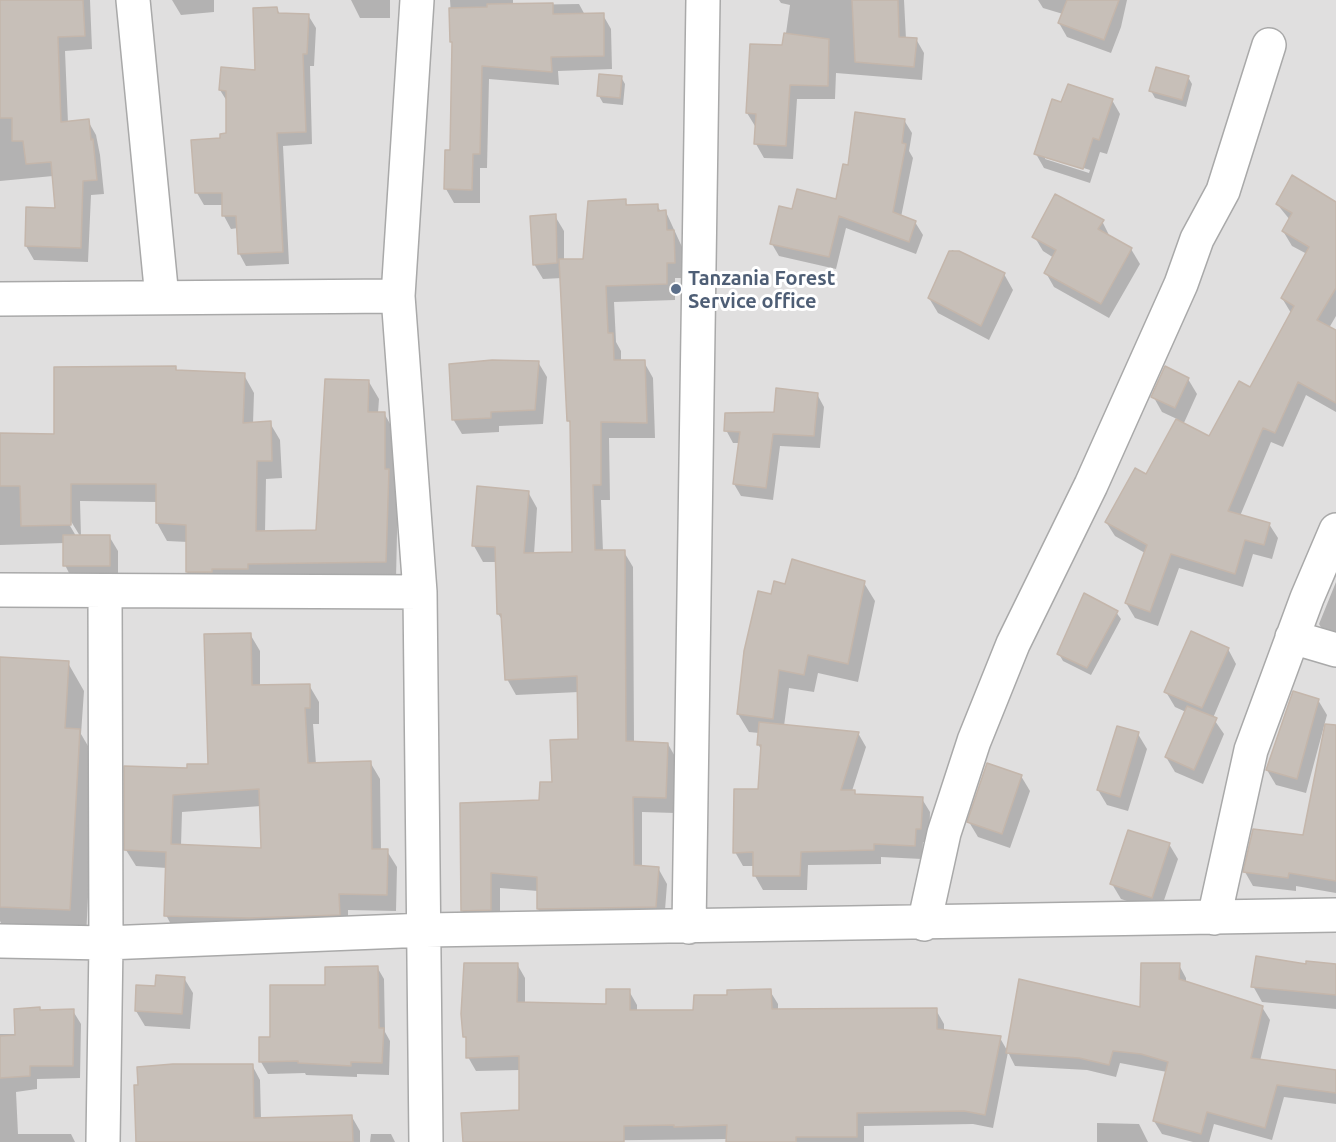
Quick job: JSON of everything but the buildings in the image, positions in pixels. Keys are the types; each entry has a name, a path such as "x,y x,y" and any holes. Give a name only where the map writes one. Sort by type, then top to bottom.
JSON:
{"street":[{"path":"133,0 162,298"},
{"path":"417,0 398,296 420,592 426,930 426,1142"},
{"path":"688,927 703,0"},
{"path":"924,924 944,832 974,741 1013,644 1091,485 1181,284 1197,239 1223,191 1269,45"},
{"path":"0,299 398,296"},
{"path":"1214,918 1251,750 1292,637 1336,530"},
{"path":"0,591 420,592"},
{"path":"103,1142 106,943 105,591"},
{"path":"1292,637 1336,650"},
{"path":"0,941 106,943 426,930 924,924 1336,915"}],"shaded area":[{"path":"0,0 1336,0 1336,1142 0,1142"}],"place":[{"name":"Tanzania Forest Service office","path":"676,289"}]}
